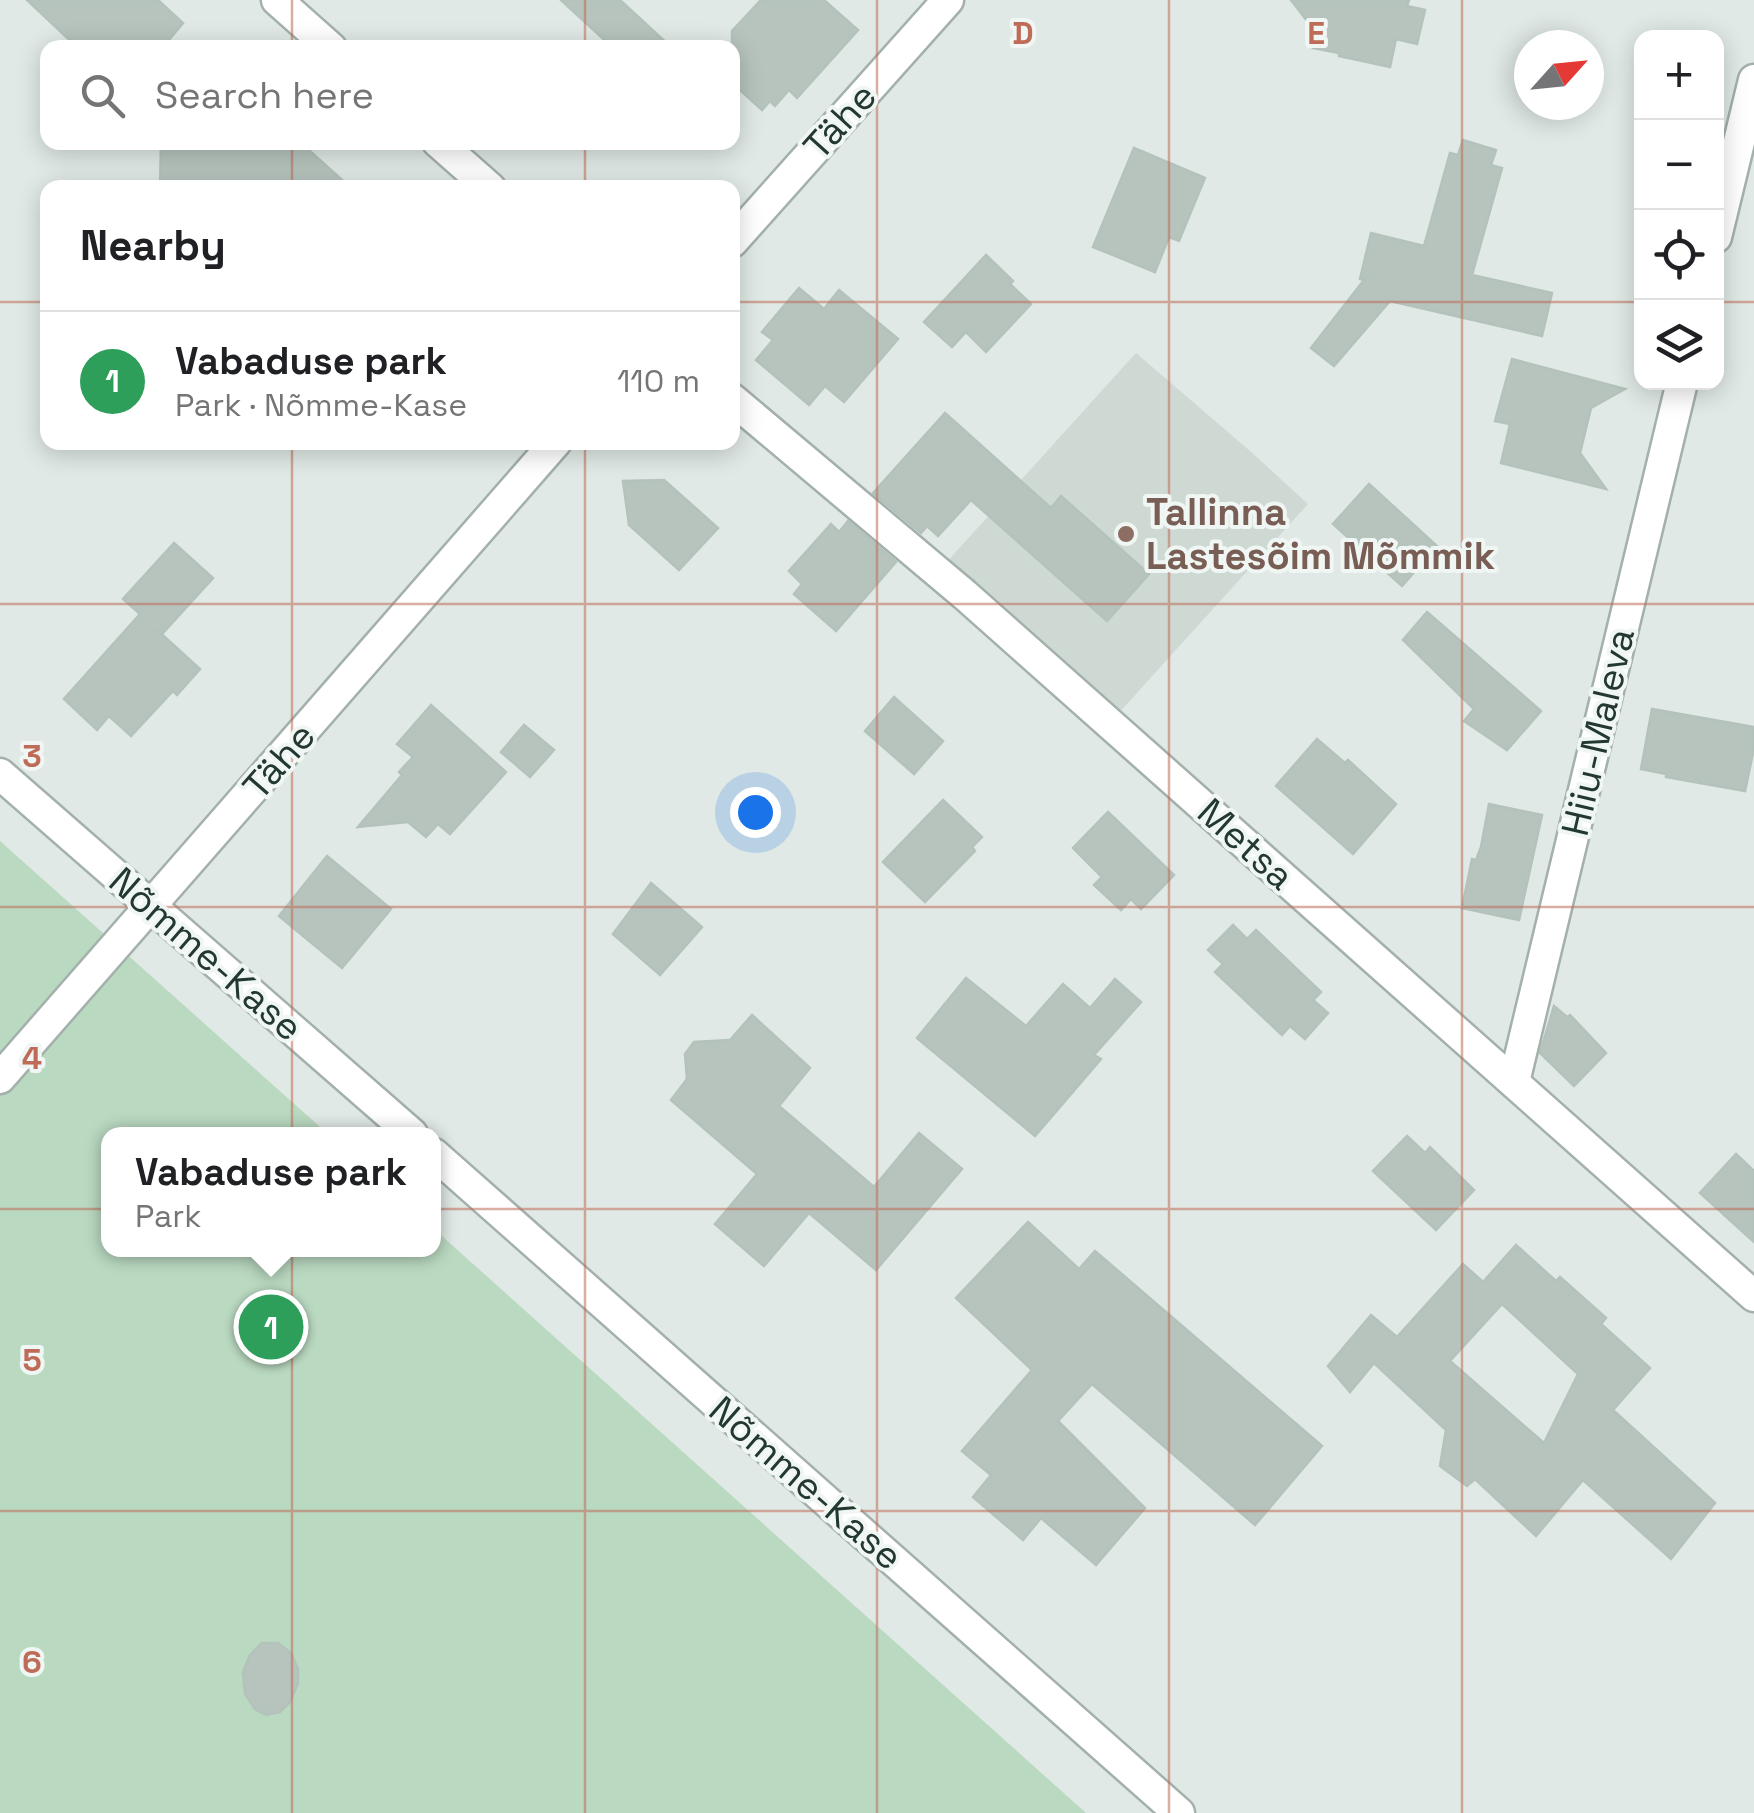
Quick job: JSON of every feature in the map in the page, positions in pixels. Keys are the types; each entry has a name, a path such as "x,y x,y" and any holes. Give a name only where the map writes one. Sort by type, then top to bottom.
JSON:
{"street":[{"path":"277,0 322,40"},
{"name":"Tähe","path":"740,233 948,0"},
{"path":"1723,210 1754,80"},
{"path":"447,150 481,180"},
{"name":"Hiiu-Maleva","path":"1514,1082 1680,390"},
{"name":"Metsa","path":"740,405 965,594 1754,1296"},
{"name":"Tähe","path":"0,1078 549,450"},
{"name":"Nõmme-Kase","path":"0,774 404,1127"},
{"name":"Nõmme-Kase","path":"441,1160 1179,1813"}],"shaded area":[{"name":"Tallinna Lastesõim Mõmmik","path":"1136,353 1308,504 1117,715 944,565"}],"green space":[{"path":"0,841 320,1127 101,1127 101,1257 441,1257 441,1235 1086,1813 0,1813"}],"building":[{"path":"27,0 158,0 183,23 169,40 70,40"},
{"path":"561,0 620,0 663,40 604,40"},
{"path":"761,0 824,0 858,30 797,98 789,90 775,106 770,101 762,110 740,90 740,40 732,40 732,31"},
{"path":"1291,0 1409,0 1407,6 1425,10 1417,44 1396,39 1390,67 1313,48 1317,34"},
{"path":"1463,140 1496,150 1491,165 1502,168 1472,275 1552,293 1542,336 1390,301 1334,366 1311,348 1364,280 1360,279 1371,233 1424,246 1450,153 1458,155"},
{"path":"1134,148 1205,178 1179,241 1169,237 1155,272 1093,247"},
{"path":"161,150 309,150 342,180 160,180"},
{"path":"986,255 1031,304 986,352 966,332 952,347 924,322"},
{"path":"799,288 824,309 839,290 898,339 844,402 825,386 809,405 756,360 773,340 762,332"},
{"path":"1512,359 1625,389 1591,408 1580,453 1606,489 1501,463 1510,424 1495,421"},
{"path":"945,413 1051,508 1061,496 1149,574 1107,621 971,500 938,536 927,526 921,533 873,493"},
{"path":"664,480 718,528 679,570 629,525 623,481"},
{"path":"1369,484 1437,546 1402,586 1333,524"},
{"path":"848,521 896,562 836,631 794,594 802,584 789,571 831,524 839,532"},
{"path":"174,543 213,578 162,634 156,629 200,669 177,695 173,691 131,736 109,716 97,730 64,699 140,614 123,599"},
{"path":"1427,612 1541,711 1507,750 1464,721 1474,709 1403,640"},
{"path":"894,697 943,741 914,774 865,731"},
{"path":"431,705 506,772 450,834 438,824 426,837 408,822 358,827 413,757 397,744"},
{"path":"1652,709 1754,727 1745,791 1641,769"},
{"path":"524,725 554,750 530,777 501,752"},
{"path":"1317,739 1345,763 1348,760 1396,804 1353,854 1276,786"},
{"path":"943,800 982,837 972,847 975,851 925,902 883,862"},
{"path":"1489,804 1542,815 1519,920 1462,908 1472,859 1476,860 1481,847"},
{"path":"1108,812 1174,875 1141,909 1131,899 1121,910 1094,885 1102,877 1073,848"},
{"path":"327,856 391,909 342,968 279,916"},
{"path":"651,883 702,927 660,975 613,934"},
{"path":"1233,925 1247,939 1256,930 1321,992 1313,1000 1328,1013 1305,1039 1290,1026 1282,1035 1215,972 1223,964 1208,950"},
{"path":"966,978 1026,1026 1063,984 1090,1008 1115,979 1141,1002 1094,1055 1101,1059 1035,1136 917,1038"},
{"path":"1554,1006 1567,1017 1570,1015 1606,1053 1574,1086 1540,1053"},
{"path":"752,1015 810,1068 779,1106 874,1187 919,1133 962,1169 876,1270 809,1213 764,1266 715,1224 757,1174 671,1100 687,1079 685,1054 694,1042 730,1040"},
{"path":"1407,1136 1425,1153 1430,1147 1474,1190 1436,1230 1373,1171"},
{"path":"1736,1154 1754,1171 1754,1242 1700,1193"},
{"path":"1028,1222 1079,1269 1095,1251 1322,1446 1255,1525 1092,1384 1058,1421 1145,1508 1096,1565 1041,1518 1023,1540 973,1497 991,1475 962,1451 1032,1370 956,1298"},
{"path":"1516,1245 1606,1318 1601,1324 1650,1368 1613,1410 1715,1503 1671,1559 1583,1480 1536,1536 1475,1479 1467,1486 1440,1466 1446,1430 1374,1363 1350,1392 1328,1366 1371,1315 1397,1337 1463,1264 1483,1282","holes":["1502,1304 1578,1374 1544,1443 1450,1361"]},
{"path":"262,1643 278,1643 291,1653 298,1669 298,1683 290,1702 280,1712 266,1715 255,1709 245,1694 243,1672 250,1655"}],"place":[{"name":"Tallinna Lastesõim Mõmmik","path":"1126,534"},
{"name":"Vabaduse park","path":"271,1327"}]}
